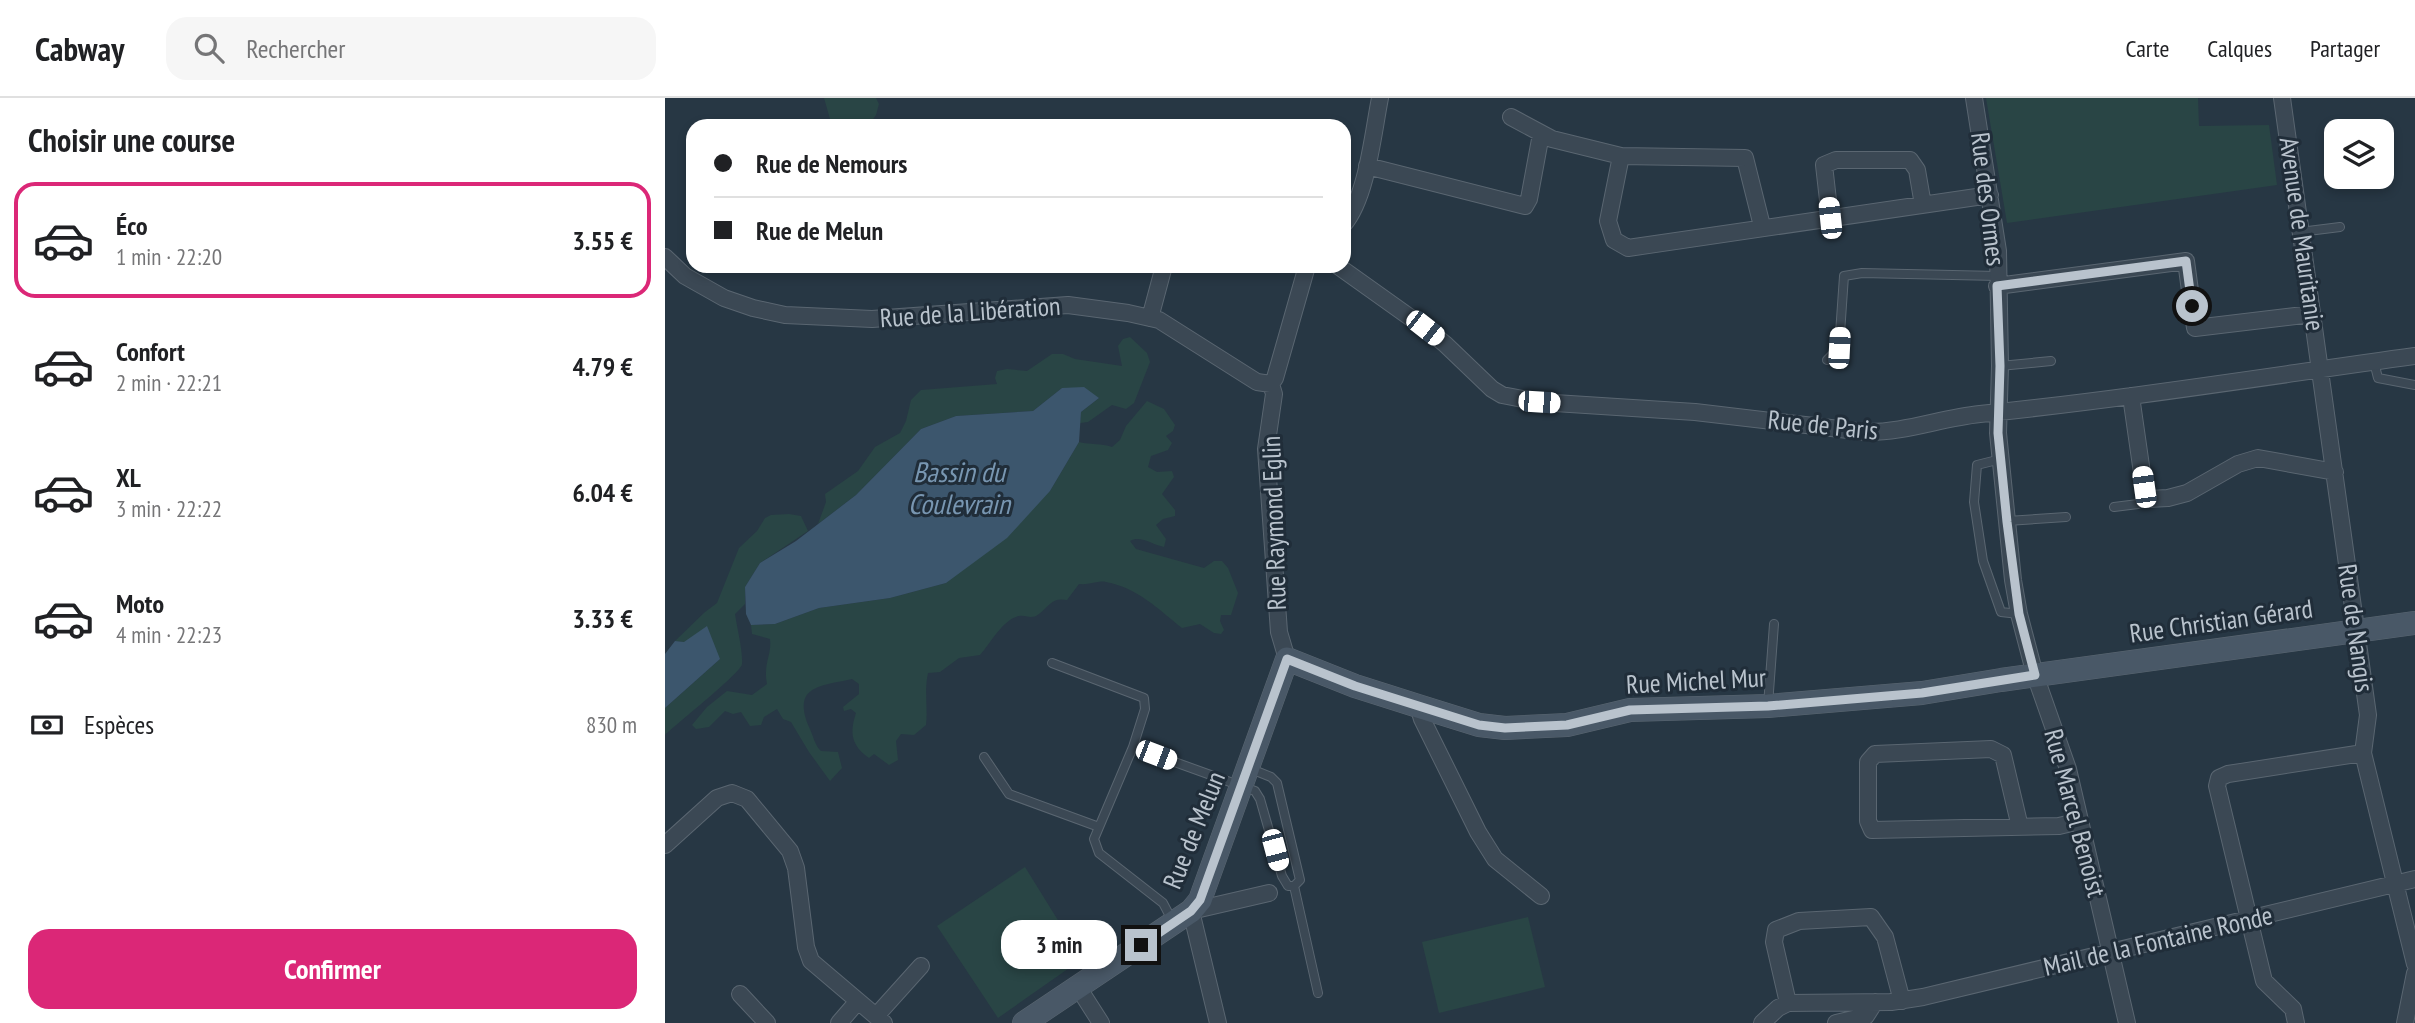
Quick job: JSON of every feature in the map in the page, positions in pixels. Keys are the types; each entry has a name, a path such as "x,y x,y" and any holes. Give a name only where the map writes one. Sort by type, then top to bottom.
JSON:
{"street":[{"path":"1351,215 1367,166 1380,98"},
{"name":"Rue des Ormes","path":"1974,98 1998,251 1998,433 2007,522 2019,614 2035,675"},
{"name":"Avenue de Mauritanie","path":"2282,98 2321,370"},
{"path":"1511,117 1541,134 1621,156 1745,158 1762,226"},
{"path":"1367,166 1525,206 1529,199 1541,134"},
{"path":"1621,156 1608,221 1614,240 1627,248 1749,231 1762,226 1990,195"},
{"path":"1830,218 1824,165 1836,160 1910,160 1917,170 1923,205"},
{"name":"Rue de la Libération","path":"665,257 685,276 724,298 767,312 793,316 872,318 1068,305 1150,318 1171,327 1257,382 1271,384"},
{"path":"1997,281 2186,261 2195,328 2312,314"},
{"path":"1150,318 1162,273"},
{"name":"Rue Raymond Eglin","path":"1287,659 1279,632 1266,449 1274,394 1271,384 1287,341 1305,273"},
{"name":"Rue de Paris","path":"1348,273 1445,344 1492,389 1502,395 1522,400 1695,412 1878,432 1999,412 2415,356"},
{"name":"Rue de Nangis","path":"2321,370 2368,715 2363,753 2415,964"},
{"path":"2131,396 2144,487 2149,499 2187,493 2238,464 2257,458 2335,472"},
{"name":"Rue Christian Gérard","path":"2035,675 2415,623"},
{"name":"Rue Michel Mur","path":"1287,659 1355,686 1418,706 1479,725 1505,728 1567,725 1630,710 1768,706 1922,693 2035,675"},
{"name":"Rue de Melun","path":"1024,1023 1182,917 1200,900 1287,659"},
{"name":"Rue Marcel Benoist","path":"2035,675 2068,769 2127,1023"},
{"path":"1418,706 1478,832 1495,859 1541,896"},
{"path":"2021,827 2003,755 1991,749 1875,754 1868,762 1868,821 1872,830 2021,827 2059,826 2080,821"},
{"path":"2296,1023 2293,1009 2264,981 2217,786 2219,778 2228,774 2363,753"},
{"path":"665,845 717,798 733,793 747,799 790,851 796,869 806,947 811,961 880,1019 921,966"},
{"name":"Mail de la Fontaine Ronde","path":"1788,1003 1902,1001 2415,879"},
{"path":"1218,1023 1182,917 1269,892"},
{"path":"1762,1023 1778,1008 1788,1003 1774,942 1776,930 1799,921 1871,917 1885,937 1902,1001"},
{"path":"2405,1023 2415,973"},
{"path":"1078,987 1101,1023"},
{"path":"740,994 767,1023"},
{"path":"839,1023 858,1001"},
{"path":"1836,1023 1866,1016 1875,1002"}],"lane":[{"path":"2300,232 2340,227"},
{"path":"1827,360 1839,348 1844,276 1862,273 1997,281"},
{"path":"2000,366 2051,361"},
{"path":"2374,362 2378,378 2415,385"},
{"path":"2001,458 1977,465 1974,502 1983,561 2001,612 2019,614"},
{"path":"2114,507 2138,504 2149,499"},
{"path":"2007,522 2066,517"},
{"path":"1768,706 1774,624"},
{"path":"1052,663 1144,698 1145,709 1133,747 1094,839 1099,853 1182,917"},
{"path":"1133,747 1245,778 1271,777 1277,783 1300,880 1294,886 1288,886 1282,876 1261,799 1245,778"},
{"path":"984,757 1009,794 1099,827"},
{"path":"1294,886 1318,993"}],"green space":[{"path":"824,98 876,98 879,104 873,119 830,119"},
{"path":"1986,98 2198,98 2199,126 2269,125 2277,185 2007,223"},
{"path":"1130,337 1147,353 1150,362 1134,403 1126,409 1112,405 1088,422 1080,423 1081,412 1099,398 1062,388 1033,411 956,416 921,429 856,495 818,524 826,502 825,494 858,471 875,447 900,433 911,400 921,390 997,384 997,371 1027,371 1052,354 1122,366 1118,346 1123,339"},
{"path":"1147,401 1164,409 1175,425 1173,431 1166,436 1172,443 1168,450 1151,456 1148,467 1157,472 1172,471 1174,477 1162,494 1175,510 1175,516 1163,519 1156,525 1166,539 1164,547 1142,540 1130,541 1136,549 1204,568 1214,561 1222,561 1228,568 1238,593 1231,615 1221,615 1220,621 1224,630 1221,634 1214,633 1200,624 1182,628 1147,600 1117,585 1103,582 1079,584 1067,600 1054,601 1034,617 1013,618 997,632 980,655 959,658 940,672 928,673 926,725 914,735 901,734 896,741 898,760 889,765 874,754 869,758 855,743 852,732 856,713 851,709 844,711 843,707 859,694 859,684 852,679 813,690 804,703 809,727 821,751 838,752 842,768 830,781 791,722 783,719 777,709 764,717 761,725 750,726 741,712 733,714 725,711 709,727 696,729 692,725 707,707 727,691 752,695 767,684 770,639 752,634 751,625 775,624 819,608 890,598 946,583 1050,491 1079,442 1112,447 1120,440 1126,426"},
{"path":"789,514 801,516 808,531 760,563 745,587 745,604 735,614 742,664 720,688 665,735 665,708 720,659 684,642 675,641 717,603 739,548 757,531 765,518"},
{"path":"1025,867 1082,959 998,1018 937,926"},
{"path":"1528,917 1545,987 1439,1013 1422,942"}],"water":[{"name":"Bassin du Coulevrain","path":"1084,387 1099,398 1081,412 1079,442 1050,491 1007,538 946,583 890,598 819,608 775,624 751,625 746,614 745,587 760,563 796,541 856,495 921,429 956,416 1033,411 1062,388"},
{"path":"707,626 720,659 665,708 665,654 675,641 684,642"}],"route":[{"path":"1141,945 1191,911 1200,900 1287,659 1355,686 1479,725 1505,728 1567,725 1630,710 1768,706 1922,693 2035,675 2013,580 1998,433 2000,366 1997,286 2186,261 2192,306"}]}
